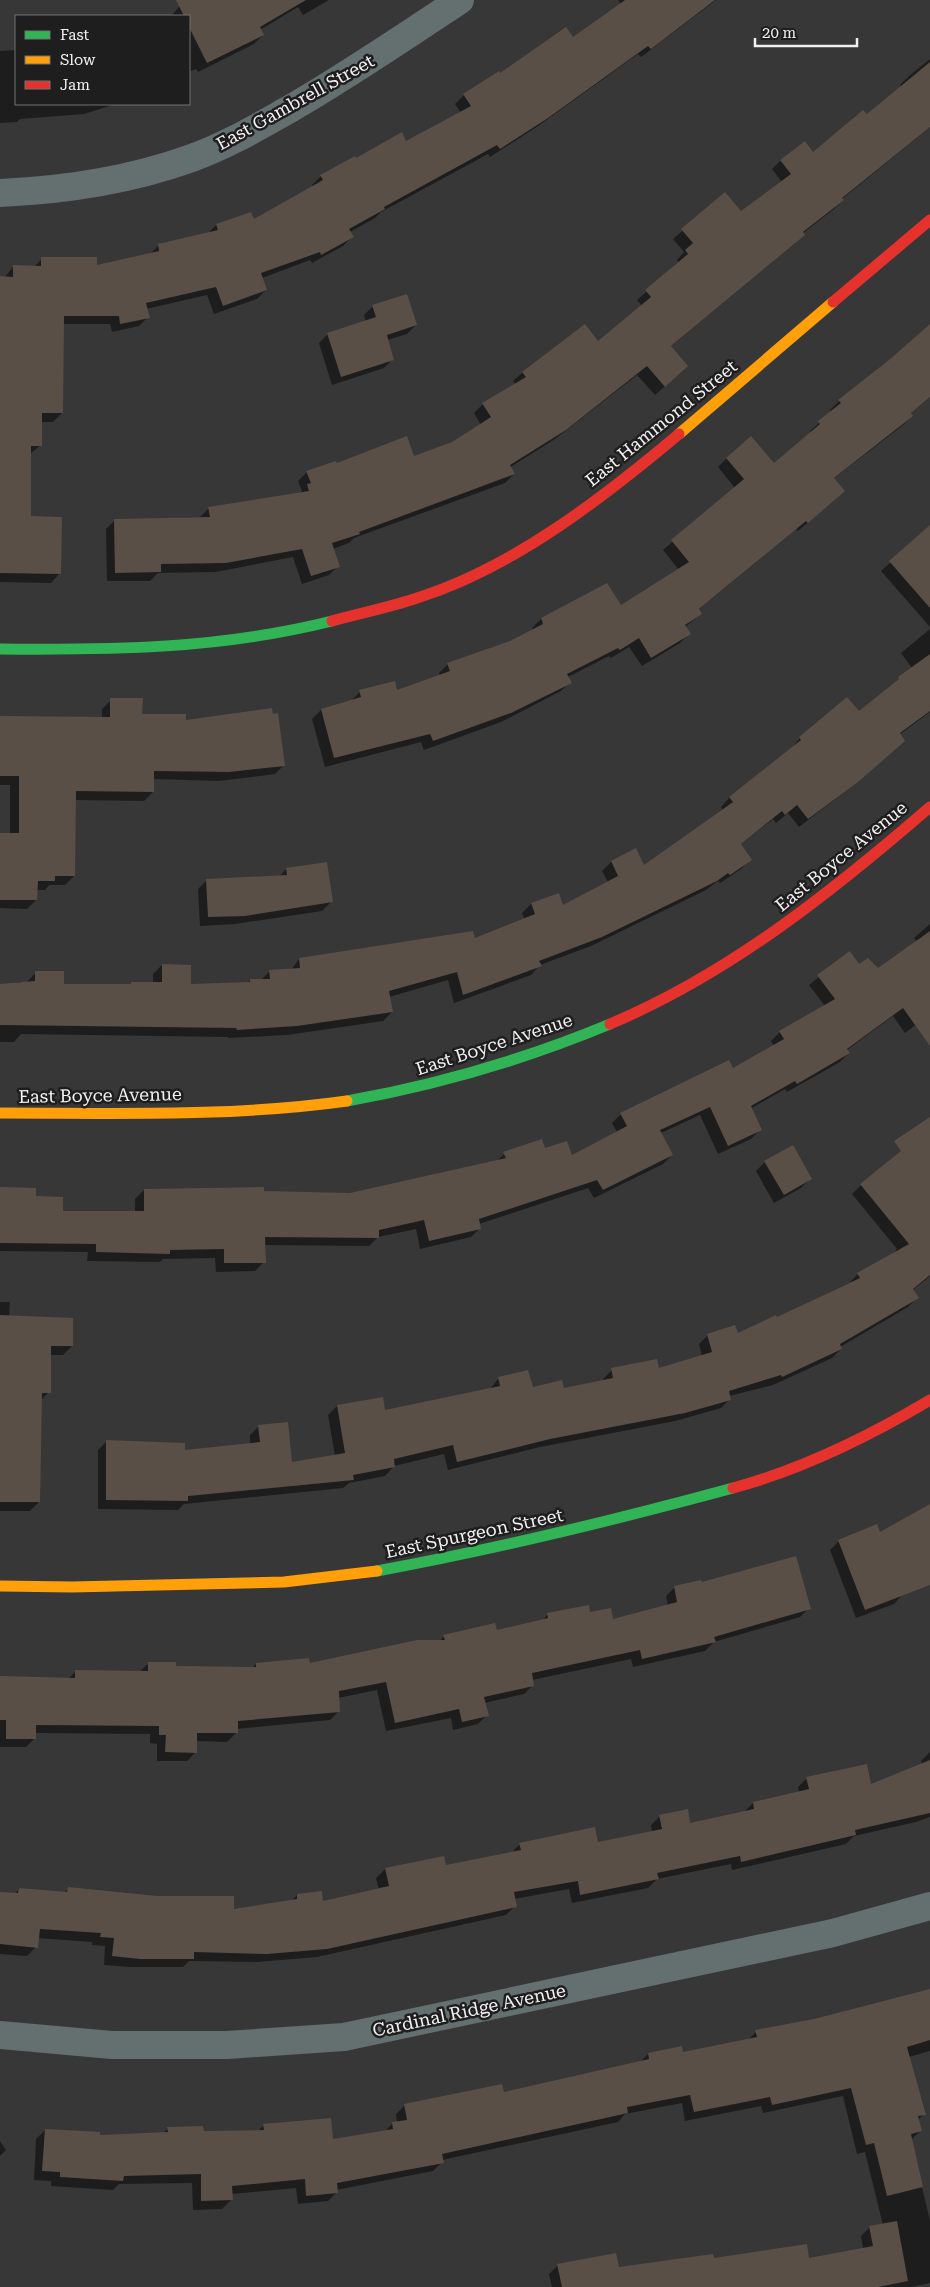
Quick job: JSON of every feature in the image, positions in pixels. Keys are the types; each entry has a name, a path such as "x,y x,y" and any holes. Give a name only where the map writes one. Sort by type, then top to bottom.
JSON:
{"street":[{"name":"East Gambrell Street","path":"0,193 53,191 108,182 190,159 247,134 350,75 460,0"},
{"name":"East Hammond Street","path":"0,649 114,650 187,646 257,637 329,622 421,597 489,568 542,537 629,476 930,220"},
{"name":"East Boyce Avenue","path":"0,1113 104,1113 259,1109 331,1103 412,1088 489,1066 577,1037 665,998 727,962 780,927 880,851 930,807"},
{"name":"East Spurgeon Street","path":"0,1586 72,1587 284,1582 360,1574 476,1553 634,1515 751,1483 821,1457 876,1432 930,1400"},
{"name":"Cardinal Ridge Avenue","path":"0,2035 112,2045 226,2045 344,2037 833,1933 930,1906"}],"building":[{"path":"176,0 306,0 260,27 264,35 207,63 190,29 190,15 184,15"},
{"path":"625,0 715,0 651,49 648,46 548,118 500,149 497,145 384,207 385,209 349,229 354,237 321,255 320,252 261,273 267,290 223,306 216,287 146,303 150,318 120,324 119,316 64,316 63,413 42,413 42,446 31,446 31,516 62,517 61,574 0,573 0,276 13,277 13,265 41,266 41,257 97,257 97,265 159,251 158,244 218,230 216,224 251,212 254,219 323,180 320,175 355,156 356,158 402,132 406,141 471,106 463,94 499,71 500,73 566,27 573,37"},
{"path":"930,62 930,127 842,198 844,200 803,232 805,235 671,346 688,366 665,387 647,366 566,430 510,465 515,474 332,543 340,567 311,576 302,549 226,563 161,564 161,572 115,573 114,519 210,517 208,507 309,491 307,484 311,483 306,471 336,461 337,463 407,436 414,456 452,442 491,417 482,403 526,377 522,372 585,324 598,341 651,297 645,290 688,254 685,250 693,243 681,229 725,192 741,211 791,174 780,160 805,141 813,152 863,110 867,114"},
{"path":"407,294 417,325 387,335 394,360 341,377 327,333 376,317 372,305"},
{"path":"930,324 930,397 911,413 913,416 834,478 845,491 808,523 806,521 699,609 702,614 685,625 691,634 651,658 639,638 620,650 618,648 567,674 572,683 511,713 433,741 430,734 334,758 321,709 361,697 359,690 395,681 397,690 450,671 447,663 510,641 543,624 541,618 607,583 621,605 689,562 671,540 744,479 726,458 751,436 774,463 820,424 818,421 841,403 838,400 889,360"},
{"path":"930,525 930,608 889,561"},
{"path":"930,654 930,711 900,733 905,741 858,782 808,819 797,805 785,815 782,811 741,844 752,860 730,875 728,873 717,881 602,937 539,961 542,966 463,995 457,972 389,991 393,1012 297,1026 237,1030 236,1028 0,1025 0,984 35,981 35,971 64,971 64,984 131,984 131,982 162,982 162,964 191,965 191,984 250,982 250,979 270,979 269,970 300,968 299,958 473,931 475,938 535,914 531,903 559,893 563,905 618,876 611,861 636,848 644,865 733,802 729,797 801,740 799,737 847,697 859,711 899,679 898,677"},
{"path":"110,698 143,698 142,714 186,714 186,720 272,708 273,714 278,713 285,766 229,772 154,771 154,792 76,791 75,876 55,876 55,881 38,881 37,900 0,900 0,833 19,833 19,776 0,776 0,716 110,717"},
{"path":"327,862 333,902 245,916 208,917 206,879 287,875 286,868"},
{"path":"930,931 930,1046 903,1008 847,1049 850,1053 797,1084 795,1081 751,1106 762,1130 728,1146 710,1107 660,1130 673,1155 603,1190 597,1180 479,1219 481,1229 429,1241 424,1220 379,1230 379,1238 265,1237 266,1263 224,1263 224,1249 170,1250 170,1254 96,1252 96,1244 0,1243 0,1187 36,1188 36,1196 63,1197 63,1211 144,1211 144,1189 264,1187 264,1191 350,1193 506,1158 503,1152 542,1139 545,1148 567,1141 572,1155 627,1126 620,1113 729,1060 733,1068 784,1039 779,1031 835,999 817,975 850,951 859,964 868,958 878,968"},
{"path":"930,1117 930,1275 913,1289 919,1298 840,1344 842,1349 782,1377 781,1375 729,1391 731,1400 685,1413 550,1439 457,1462 453,1445 394,1459 395,1467 353,1475 354,1480 188,1496 188,1501 106,1500 106,1440 185,1443 185,1450 260,1442 258,1425 288,1422 292,1462 345,1453 337,1405 383,1397 385,1410 500,1386 498,1377 528,1370 533,1387 562,1380 564,1388 613,1378 611,1368 657,1359 659,1368 712,1352 707,1334 735,1325 738,1333 776,1315 777,1317 860,1278 857,1273 909,1244 860,1184 901,1151 894,1141"},
{"path":"793,1145 812,1179 784,1195 764,1161"},
{"path":"0,1315 73,1318 73,1346 51,1346 51,1393 42,1393 40,1502 0,1502"},
{"path":"930,1504 930,1585 865,1610 838,1540 877,1524 880,1532"},
{"path":"796,1556 811,1609 714,1637 716,1642 642,1659 640,1650 532,1673 534,1686 484,1697 489,1716 462,1722 459,1709 395,1723 386,1682 339,1691 340,1712 238,1721 238,1733 197,1733 197,1753 165,1752 166,1735 159,1735 159,1726 36,1725 36,1739 6,1739 6,1720 0,1720 0,1676 75,1678 75,1670 148,1671 148,1662 176,1662 176,1666 256,1667 256,1663 309,1658 310,1663 417,1640 445,1640 443,1635 495,1623 497,1630 548,1618 547,1613 589,1605 590,1612 611,1608 613,1619 677,1602 674,1586 701,1580 702,1582"},
{"path":"930,1760 930,1813 855,1830 856,1835 741,1862 740,1856 657,1873 659,1879 580,1895 578,1881 514,1892 517,1907 327,1949 267,1954 194,1952 194,1959 140,1959 112,1956 114,1938 100,1937 101,1933 40,1929 38,1948 0,1944 0,1892 18,1893 19,1888 67,1892 68,1887 157,1896 234,1896 234,1909 297,1899 297,1894 322,1891 323,1901 389,1886 385,1868 444,1856 446,1865 521,1850 519,1843 595,1827 598,1842 662,1829 659,1815 688,1809 690,1823 754,1809 753,1802 809,1789 806,1777 867,1764 871,1784"},
{"path":"930,1989 930,2040 907,2047 926,2115 918,2116 922,2131 911,2134 923,2187 887,2196 874,2143 866,2145 851,2088 772,2105 770,2097 694,2112 690,2095 627,2107 628,2113 442,2154 444,2163 337,2183 338,2193 306,2196 305,2179 232,2186 233,2200 201,2201 201,2174 124,2176 123,2181 60,2177 60,2172 42,2171 45,2129 100,2132 100,2135 168,2132 167,2127 203,2126 204,2131 264,2130 263,2124 331,2118 333,2139 393,2129 392,2122 407,2120 404,2104 502,2084 504,2092 649,2059 648,2053 682,2046 683,2052 757,2037 755,2030 814,2019"},
{"path":"897,2221 908,2281 878,2287 562,2287 557,2264 616,2253 619,2267 713,2254 714,2258 807,2244 809,2258 873,2246 869,2226"}],"traffic: fast":[{"path":"0,649 84,649 167,646 249,637 332,621"},
{"path":"347,1101 381,1095 481,1070 546,1049 610,1024"},
{"path":"377,1571 556,1533 733,1488"}],"traffic: slow":[{"path":"679,434 833,302"},
{"path":"0,1113 218,1112 261,1110 347,1101"},
{"path":"0,1586 72,1587 284,1582 377,1571"}],"traffic: jam":[{"path":"833,302 930,220"},
{"path":"332,621 420,597 490,568 557,528 620,482 679,434"},
{"path":"610,1024 654,1004 738,956 818,899 930,807"},
{"path":"733,1488 810,1462 883,1427 930,1400"}]}
